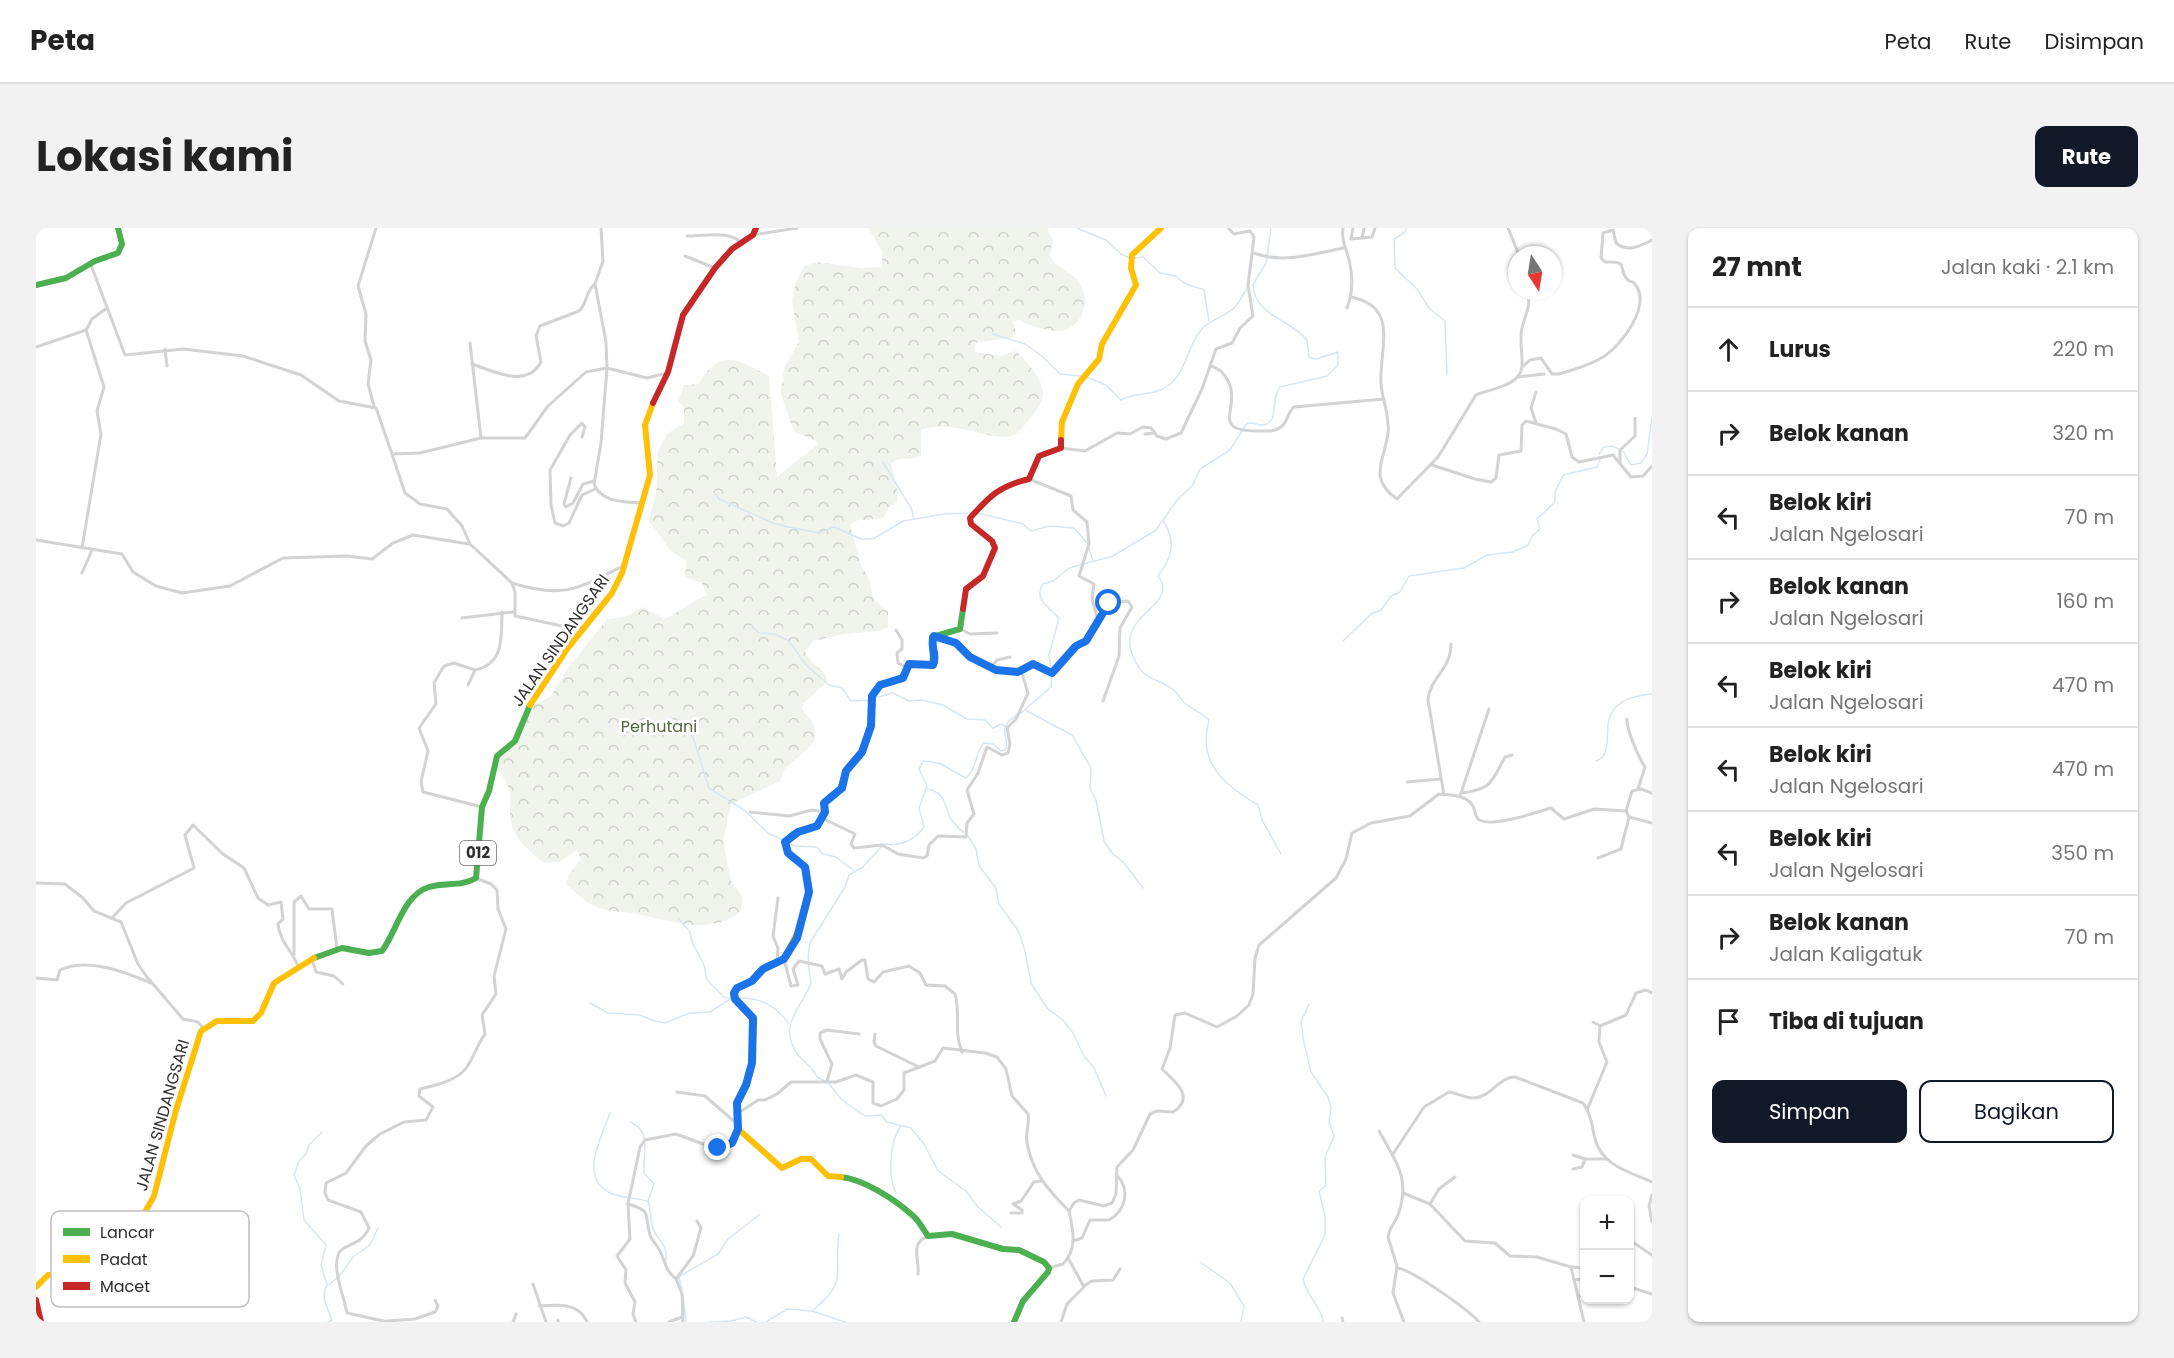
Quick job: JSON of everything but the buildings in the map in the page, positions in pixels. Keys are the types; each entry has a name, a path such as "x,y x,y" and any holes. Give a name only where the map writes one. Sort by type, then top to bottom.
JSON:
{"street":[{"path":"36,285 66,278 95,261 118,253 122,244 118,228"},
{"path":"376,228 358,286 366,314 365,342 371,360 368,384 405,492 420,504 447,509 462,526 470,544 512,583 535,591 572,590 624,565"},
{"path":"601,228 603,261 595,284 606,342 607,368 595,489 612,500 642,503"},
{"path":"753,235 756,228"},
{"path":"753,235 797,228"},
{"path":"1061,448 1062,422 1082,376 1099,359 1105,338 1134,288 1131,258 1161,228"},
{"path":"1029,479 1039,456 1053,453 1061,448 1085,452 1117,433 1130,434 1143,427 1151,428 1161,438 1170,440 1181,433 1211,366 1216,349 1232,343 1240,328 1253,316 1248,287 1253,252 1252,233 1234,234 1228,228"},
{"path":"1343,228 1343,248 1351,267 1351,297 1347,308"},
{"path":"1353,228 1351,239 1372,237 1376,228"},
{"path":"1361,239 1364,228"},
{"path":"1508,228 1515,246"},
{"path":"1517,377 1522,367 1530,360 1541,358 1552,374 1559,374 1601,358 1616,347 1639,319 1641,305 1635,284 1628,280 1620,263 1605,262 1601,258 1603,233 1599,228"},
{"path":"1603,233 1613,230 1616,243 1624,248 1636,247 1652,240"},
{"name":"JALAN SINDANGSARI","path":"476,878 482,807 492,782 497,756 515,741 525,712 584,627 612,593 624,565 650,475 645,425 655,396 668,372 683,315 715,268 741,243 753,235"},
{"path":"687,236 727,236 738,239 741,243"},
{"path":"1253,252 1272,258 1312,255 1343,248"},
{"path":"685,256 715,268"},
{"path":"91,265 125,355 165,349 204,350 243,356 302,375 339,401 374,406"},
{"path":"472,364 512,377 530,374 541,362 536,336 540,326 579,310 584,306 589,288 595,284"},
{"path":"1351,297 1370,301 1380,316 1385,339 1381,362 1388,435 1379,462 1381,478 1388,492 1397,499 1420,473 1431,465 1476,395 1500,387 1517,377 1544,374"},
{"path":"1522,367 1522,329 1529,300"},
{"path":"81,548 101,433 97,413 104,387 86,330 92,318 108,308"},
{"path":"36,347 86,330"},
{"path":"470,343 481,438"},
{"path":"165,349 167,366"},
{"path":"1211,366 1223,372 1229,384 1233,398 1228,419 1230,424 1246,431 1277,429 1294,408 1384,399"},
{"path":"392,454 420,453 481,438 525,438 548,406 586,372 607,368 648,378 668,372"},
{"path":"1536,392 1531,408 1536,423"},
{"path":"1620,463 1620,450 1635,436 1635,418"},
{"path":"582,437 585,427 582,423 570,434 550,470 551,505 555,523 563,526 569,523 582,495 595,489"},
{"path":"1431,465 1491,482 1496,478 1499,455 1521,451 1522,423 1536,423 1566,434 1572,457 1579,462 1585,463 1610,454 1631,477 1643,476 1652,466"},
{"path":"1145,434 1155,433"},
{"path":"570,478 564,504 567,507 573,503 583,484 594,481"},
{"path":"960,629 966,589 983,576 995,548 992,541 971,524 974,514 994,492 1012,483 1029,479 1072,497 1072,510 1087,522 1088,547 1082,563 1080,578 1094,584 1092,599 1098,620"},
{"path":"36,540 122,554 133,572 158,587 185,593 230,586 288,558 372,559 393,543 413,535 470,544"},
{"path":"82,573 92,550"},
{"path":"512,583 515,592 513,612 515,616 567,627 584,627"},
{"path":"934,636 956,643 970,657 990,668 1015,672 1033,664 1052,673 1076,646 1086,641 1109,603 1128,601 1132,605 1120,628 1119,656 1114,672 1109,678 1103,701"},
{"path":"482,807 426,794 420,786 428,756 419,728 436,704 436,678 450,664 475,670 488,667 500,651 502,612"},
{"path":"462,618 513,612"},
{"path":"934,636 960,629 970,634 997,633"},
{"path":"896,630 903,642 902,649 897,653 898,663 906,667"},
{"path":"636,1322 633,1314 635,1302 625,1283 627,1270 617,1256 630,1239 628,1204 640,1147 645,1140 676,1134 718,1148 732,1143 737,1126 738,1098 746,1085 752,1063 754,1023 752,1016 735,998 737,988 752,981 763,969 784,959 795,944 809,892 805,867 788,853 787,840 817,826 824,815 824,803 842,788 846,771 862,752 871,726 872,699 880,685 903,678 906,667 912,664 933,665 935,659 932,640 934,636"},
{"path":"1444,795 1428,700 1430,688 1448,664 1451,644"},
{"path":"990,668 997,660 1010,657"},
{"path":"468,685 475,670"},
{"path":"750,812 789,816 812,810 855,834 851,844 854,848 882,845 898,854 923,858 927,856 931,842 938,836 966,837 967,823 974,814 967,790 978,772 987,747 1002,755 1008,753 1010,744 1007,728 1028,693 1021,670"},
{"path":"1461,795 1489,709"},
{"path":"1627,719 1627,728 1633,737 1638,757 1645,766 1638,789 1631,793 1626,812 1629,817 1652,823"},
{"path":"1069,1211 1079,1200 1104,1206 1112,1203 1116,1194 1115,1173 1133,1150 1150,1114 1156,1111 1173,1112 1180,1105 1183,1097 1180,1085 1162,1069 1161,1065 1170,1048 1175,1015 1185,1013 1217,1027 1244,1011 1253,994 1254,965 1259,945 1336,878 1346,859 1352,833 1371,823 1406,818 1437,795 1461,795 1485,789 1491,784 1505,757 1512,755"},
{"path":"1407,782 1441,779"},
{"path":"1638,789 1652,793"},
{"path":"1461,795 1470,802 1476,818 1485,822 1531,816 1551,808 1564,819 1594,809 1626,812"},
{"path":"1598,858 1621,849 1629,817"},
{"path":"112,918 126,903 194,868 185,835 193,825 223,854 244,868 258,898 268,905 281,902 283,919 278,924 279,934 298,967"},
{"path":"435,1300 438,1306 435,1312 414,1319 388,1322 347,1313 340,1279 335,1271 335,1259 338,1252 364,1237 369,1228 361,1212 328,1200 325,1186 326,1183 346,1173 366,1146 380,1134 404,1122 426,1120 433,1107 419,1096 420,1089 448,1081 464,1070 473,1050 485,1034 482,1015 496,994 494,976 506,929 498,909 496,890 491,884 476,878"},
{"name":"012","path":"337,949 348,947 369,955 382,951 411,900 423,889 460,885 476,878"},
{"path":"36,883 65,884 83,898 94,911 121,922 138,964 153,984 183,1019 198,1022 203,1028"},
{"path":"294,957 294,902 301,896 309,909 332,909 337,949"},
{"path":"776,963 779,951 773,936 778,898"},
{"name":"JALAN SINDANGSARI","path":"144,1211 159,1182 176,1107 192,1068 198,1038 203,1028 224,1019 253,1021 264,1011 268,993 273,984 312,959 337,949"},
{"path":"312,959 316,972 334,976 343,984"},
{"path":"784,959 791,986 798,984 793,970 799,961 822,966 825,974 839,969 842,979 847,971 862,960 866,960 868,979 874,982 881,972 909,966 920,973 926,985 945,986 955,994 956,1035 963,1052"},
{"path":"36,978 57,980 60,970 64,968 88,965 131,973 153,984"},
{"path":"1600,1026 1628,1013 1632,996 1636,993 1646,990 1652,993"},
{"path":"1593,1022 1600,1026"},
{"path":"1587,1110 1606,1062 1599,1042 1600,1026"},
{"path":"827,1081 832,1064 820,1039 820,1034 827,1030 859,1034"},
{"path":"875,1034 876,1046 902,1056 917,1066"},
{"path":"736,1115 758,1100 765,1100 777,1094 791,1082 836,1082 856,1075 874,1084 873,1103 881,1106 897,1098 904,1089 904,1072 935,1061 945,1047 963,1052 992,1054 1004,1065 1012,1096 1028,1114 1027,1145 1035,1172 1069,1211 1073,1241 1068,1258 1063,1264 1049,1268 1042,1281 1019,1306 1014,1322"},
{"path":"1393,1154 1428,1104 1449,1092 1474,1098 1481,1096 1510,1077 1574,1097 1587,1110 1597,1145 1607,1159 1617,1167 1652,1182"},
{"path":"677,1092 705,1096 782,1168 801,1159 811,1159 828,1176 849,1178 884,1194 913,1215 928,1236"},
{"path":"1379,1131 1400,1166 1404,1186 1398,1215 1388,1234 1397,1268 1393,1293 1404,1322"},
{"path":"1573,1155 1585,1159 1607,1159"},
{"path":"1573,1169 1582,1167 1585,1159"},
{"path":"1073,1241 1082,1238 1090,1220 1109,1220 1123,1208 1125,1200 1122,1182 1115,1173"},
{"path":"1430,1204 1439,1189 1455,1177"},
{"path":"1011,1213 1022,1213 1022,1210 1013,1204 1021,1201 1034,1182 1041,1181"},
{"path":"1403,1193 1430,1204 1465,1241 1495,1243 1510,1256 1537,1257 1570,1268 1580,1268"},
{"path":"1652,1195 1649,1206 1652,1222"},
{"path":"628,1204 647,1213 650,1237 661,1252 664,1267 677,1277 683,1299 683,1322"},
{"path":"677,1277 697,1249 701,1228 696,1221"},
{"path":"918,1274 915,1252 921,1240 928,1236 952,1234 1003,1249 1019,1250 1044,1262 1049,1268"},
{"path":"1634,1243 1652,1255"},
{"path":"1068,1258 1084,1286"},
{"path":"1397,1268 1405,1269 1479,1322"},
{"path":"1570,1268 1584,1322"},
{"path":"1062,1322 1067,1304 1084,1286 1092,1281 1113,1280 1120,1269"},
{"name":"JALAN SINDANGSARI","path":"36,1287 40,1279 51,1273"},
{"path":"1574,1280 1580,1279"},
{"path":"533,1284 546,1322"},
{"path":"1634,1289 1652,1294"},
{"path":"36,1300 41,1322"},
{"path":"540,1306 570,1306 583,1313 587,1322"},
{"path":"513,1322 516,1314"},
{"path":"669,1322 682,1317"}],"green space":[{"name":"Perhutani","path":"868,228 1047,228 1053,240 1050,255 1052,260 1074,277 1083,291 1085,299 1082,314 1073,326 1059,331 1033,326 1018,320 1013,322 1015,337 974,343 975,352 1001,356 1016,351 1033,370 1042,385 1042,401 1037,409 1019,432 1008,437 947,427 921,430 921,455 894,461 891,464 898,492 897,502 888,508 884,517 858,520 850,525 861,565 869,578 873,598 888,612 888,627 879,631 844,634 813,641 805,651 810,660 827,677 828,682 803,703 802,708 815,729 813,743 786,768 780,781 731,804 723,841 731,881 742,896 741,911 729,919 702,925 612,911 592,905 566,884 569,875 581,859 577,850 560,862 544,863 527,848 514,831 511,823 508,786 496,768 502,752 518,742 521,726 535,705 551,696 569,667 607,619 624,617 643,607 664,619 707,595 702,583 685,577 686,561 670,550 649,521 656,493 658,451 667,434 684,423 684,407 678,401 684,385 698,384 714,365 730,360 738,361 769,376 777,477 817,445 816,441 794,432 781,394 784,368 799,342 792,301 795,285 804,266 818,262 861,268 882,267 882,251"}],"waterway":[{"path":"1077,228 1106,240 1121,254 1130,258"},
{"path":"1253,285 1266,263 1271,228"},
{"path":"1406,228 1405,232 1394,239 1395,268 1417,289 1429,308 1445,321 1447,375"},
{"path":"1134,258 1143,257 1160,273 1176,276 1184,283 1204,290 1209,321"},
{"path":"1051,670 1049,655 1059,618 1041,599 1040,589 1043,584 1053,581 1069,568 1113,556 1156,530 1177,500 1193,485 1200,469 1230,450 1247,423 1262,425 1271,421 1275,397 1280,387 1327,376 1338,365 1338,352 1316,359 1309,357 1307,340 1260,304 1253,285"},
{"path":"1086,377 1106,385 1121,400 1168,386 1179,374 1200,331 1234,308 1247,289"},
{"path":"993,334 1025,344 1042,356 1060,374 1081,376"},
{"path":"1623,451 1631,465 1641,463 1647,454 1652,418"},
{"path":"1599,454 1604,447 1612,446 1619,449"},
{"path":"1343,641 1371,614 1381,610 1391,596 1400,592 1409,576 1464,568 1487,555 1513,552 1528,545 1532,536 1540,529 1537,519 1555,502 1555,492 1563,475 1597,467 1600,460"},
{"path":"883,462 911,508 914,519"},
{"path":"716,494 719,499 773,523 819,533 834,527 861,539 873,539 903,521 944,514 972,513"},
{"path":"977,513 1023,524 1031,531 1050,526 1074,528 1088,544"},
{"path":"1163,520 1171,542 1170,555 1158,576 1163,588 1160,597 1136,624 1130,636 1131,651 1143,672 1173,689 1184,702 1209,720 1206,735 1210,761 1224,781 1258,805 1262,820 1281,854"},
{"path":"1089,549 1093,561"},
{"path":"751,625 759,633 775,634 789,641 806,665 829,685 842,688 851,701 870,700"},
{"path":"1021,713 1051,687 1052,675"},
{"path":"875,698 893,693 909,701 922,700 943,705 967,719 985,720 993,728 1001,724 1005,726"},
{"path":"1596,761 1604,755 1610,715 1617,706 1630,698 1652,694"},
{"path":"1025,710 1072,735 1091,768 1090,789 1096,800 1104,841 1143,888"},
{"path":"825,1081 817,1077 798,1055 789,1033 793,1016 811,983 808,956 811,941 845,887 849,875 863,867 884,844 907,842 924,827 919,808 927,786 919,769 923,761 939,763 966,778 984,743 993,744 1001,751 1005,750 1007,744 1005,728 1016,715"},
{"path":"670,717 693,737 709,788 744,810 768,833 796,846 817,847 823,854 836,857 853,870"},
{"path":"927,789 941,796 950,818 964,833"},
{"path":"968,836 976,849 979,866 996,888 999,904 1019,932 1031,983 1047,1008 1063,1020 1073,1033 1084,1056 1094,1068 1106,1096"},
{"path":"678,918 690,932 692,942 704,965 707,980 724,997 730,998"},
{"path":"590,1003 608,1013 640,1015 665,1023 690,1013 710,1012 732,998"},
{"path":"737,998 766,1003 778,1011 788,1023"},
{"path":"1309,1004 1301,1022 1304,1043 1311,1072 1328,1097 1331,1107 1329,1122 1334,1136 1325,1157 1326,1185 1319,1191 1325,1216 1325,1235 1303,1279 1323,1322"},
{"path":"829,1084 842,1100 865,1116 881,1115 887,1122 911,1128 924,1144 938,1171 966,1191 978,1207 1001,1227"},
{"path":"610,1113 595,1156 595,1177 600,1186 610,1193 647,1201"},
{"path":"631,1122 638,1127 644,1138 644,1173 654,1184 648,1201 651,1222 665,1249 666,1261"},
{"path":"896,1193 891,1177 891,1159 894,1140 901,1125"},
{"path":"322,1132 309,1145 294,1175 300,1189 304,1220 326,1245 321,1265 327,1285 324,1298 332,1320 328,1322"},
{"path":"680,1276 718,1254 728,1239 760,1214"},
{"path":"329,1285 341,1274 353,1257 370,1245 378,1228"},
{"path":"812,1311 836,1284 839,1234"},
{"path":"1200,1262 1230,1283 1244,1306 1241,1322"},
{"path":"679,1277 682,1290"},
{"path":"683,1294 686,1322"},
{"path":"766,1322 787,1309 812,1311 845,1322"},
{"path":"711,1322 731,1321 746,1317 756,1322"}],"traffic: fast":[{"path":"36,285 66,278 95,261 118,253 122,244 118,228"},
{"path":"799,929 809,892 805,867 788,853 785,842 793,834 817,826 825,812 824,803 840,790 846,771 860,756 871,726 872,696 880,685 903,678 909,664 933,665 932,637 960,629 963,609"},
{"path":"314,958 342,948 369,953 382,951 401,914 420,891 429,887 465,882 476,878 482,807 489,791 497,756 515,741 530,705"},
{"path":"841,1177 868,1186 896,1202 916,1219 928,1236 952,1234 1003,1249 1019,1250 1044,1262 1049,1268 1048,1272 1023,1301 1014,1322"}],"traffic: slow":[{"path":"1061,440 1062,422 1078,384 1099,359 1102,344 1136,285 1131,268 1132,255 1161,228"},
{"path":"530,705 567,649 612,593 622,573 650,475 645,425 653,403"},
{"path":"799,929 784,959 763,969 752,981 737,988 733,995 752,1016 754,1023 752,1063 746,1085 737,1103 738,1129 782,1168 801,1159 811,1159 828,1176 841,1177"},
{"path":"145,1211 154,1196 176,1110 201,1031 217,1021 253,1021 261,1013 274,983 314,958"},
{"path":"36,1287 51,1275"}],"traffic: jam":[{"path":"653,403 668,372 683,315 715,268 732,249 753,235 756,228"},
{"path":"963,609 966,589 983,576 995,548 992,541 971,524 970,518 1002,489 1029,479 1039,456 1061,448 1061,440"},
{"path":"36,1300 41,1322"}],"route":[{"path":"718,1148 732,1143 738,1129 736,1119 738,1098 746,1085 752,1063 753,1018 735,999 734,991 747,985 763,969 784,959 788,954 795,944 809,892 805,867 801,861 788,853 785,842 793,834 817,826 825,812 824,803 842,788 846,771 858,760 862,752 873,716 872,697 878,687 903,678 909,664 933,665 935,663 932,646 934,636 956,643 964,648 970,657 996,670 1018,672 1033,664 1052,673 1076,646 1086,641 1109,603"}]}
